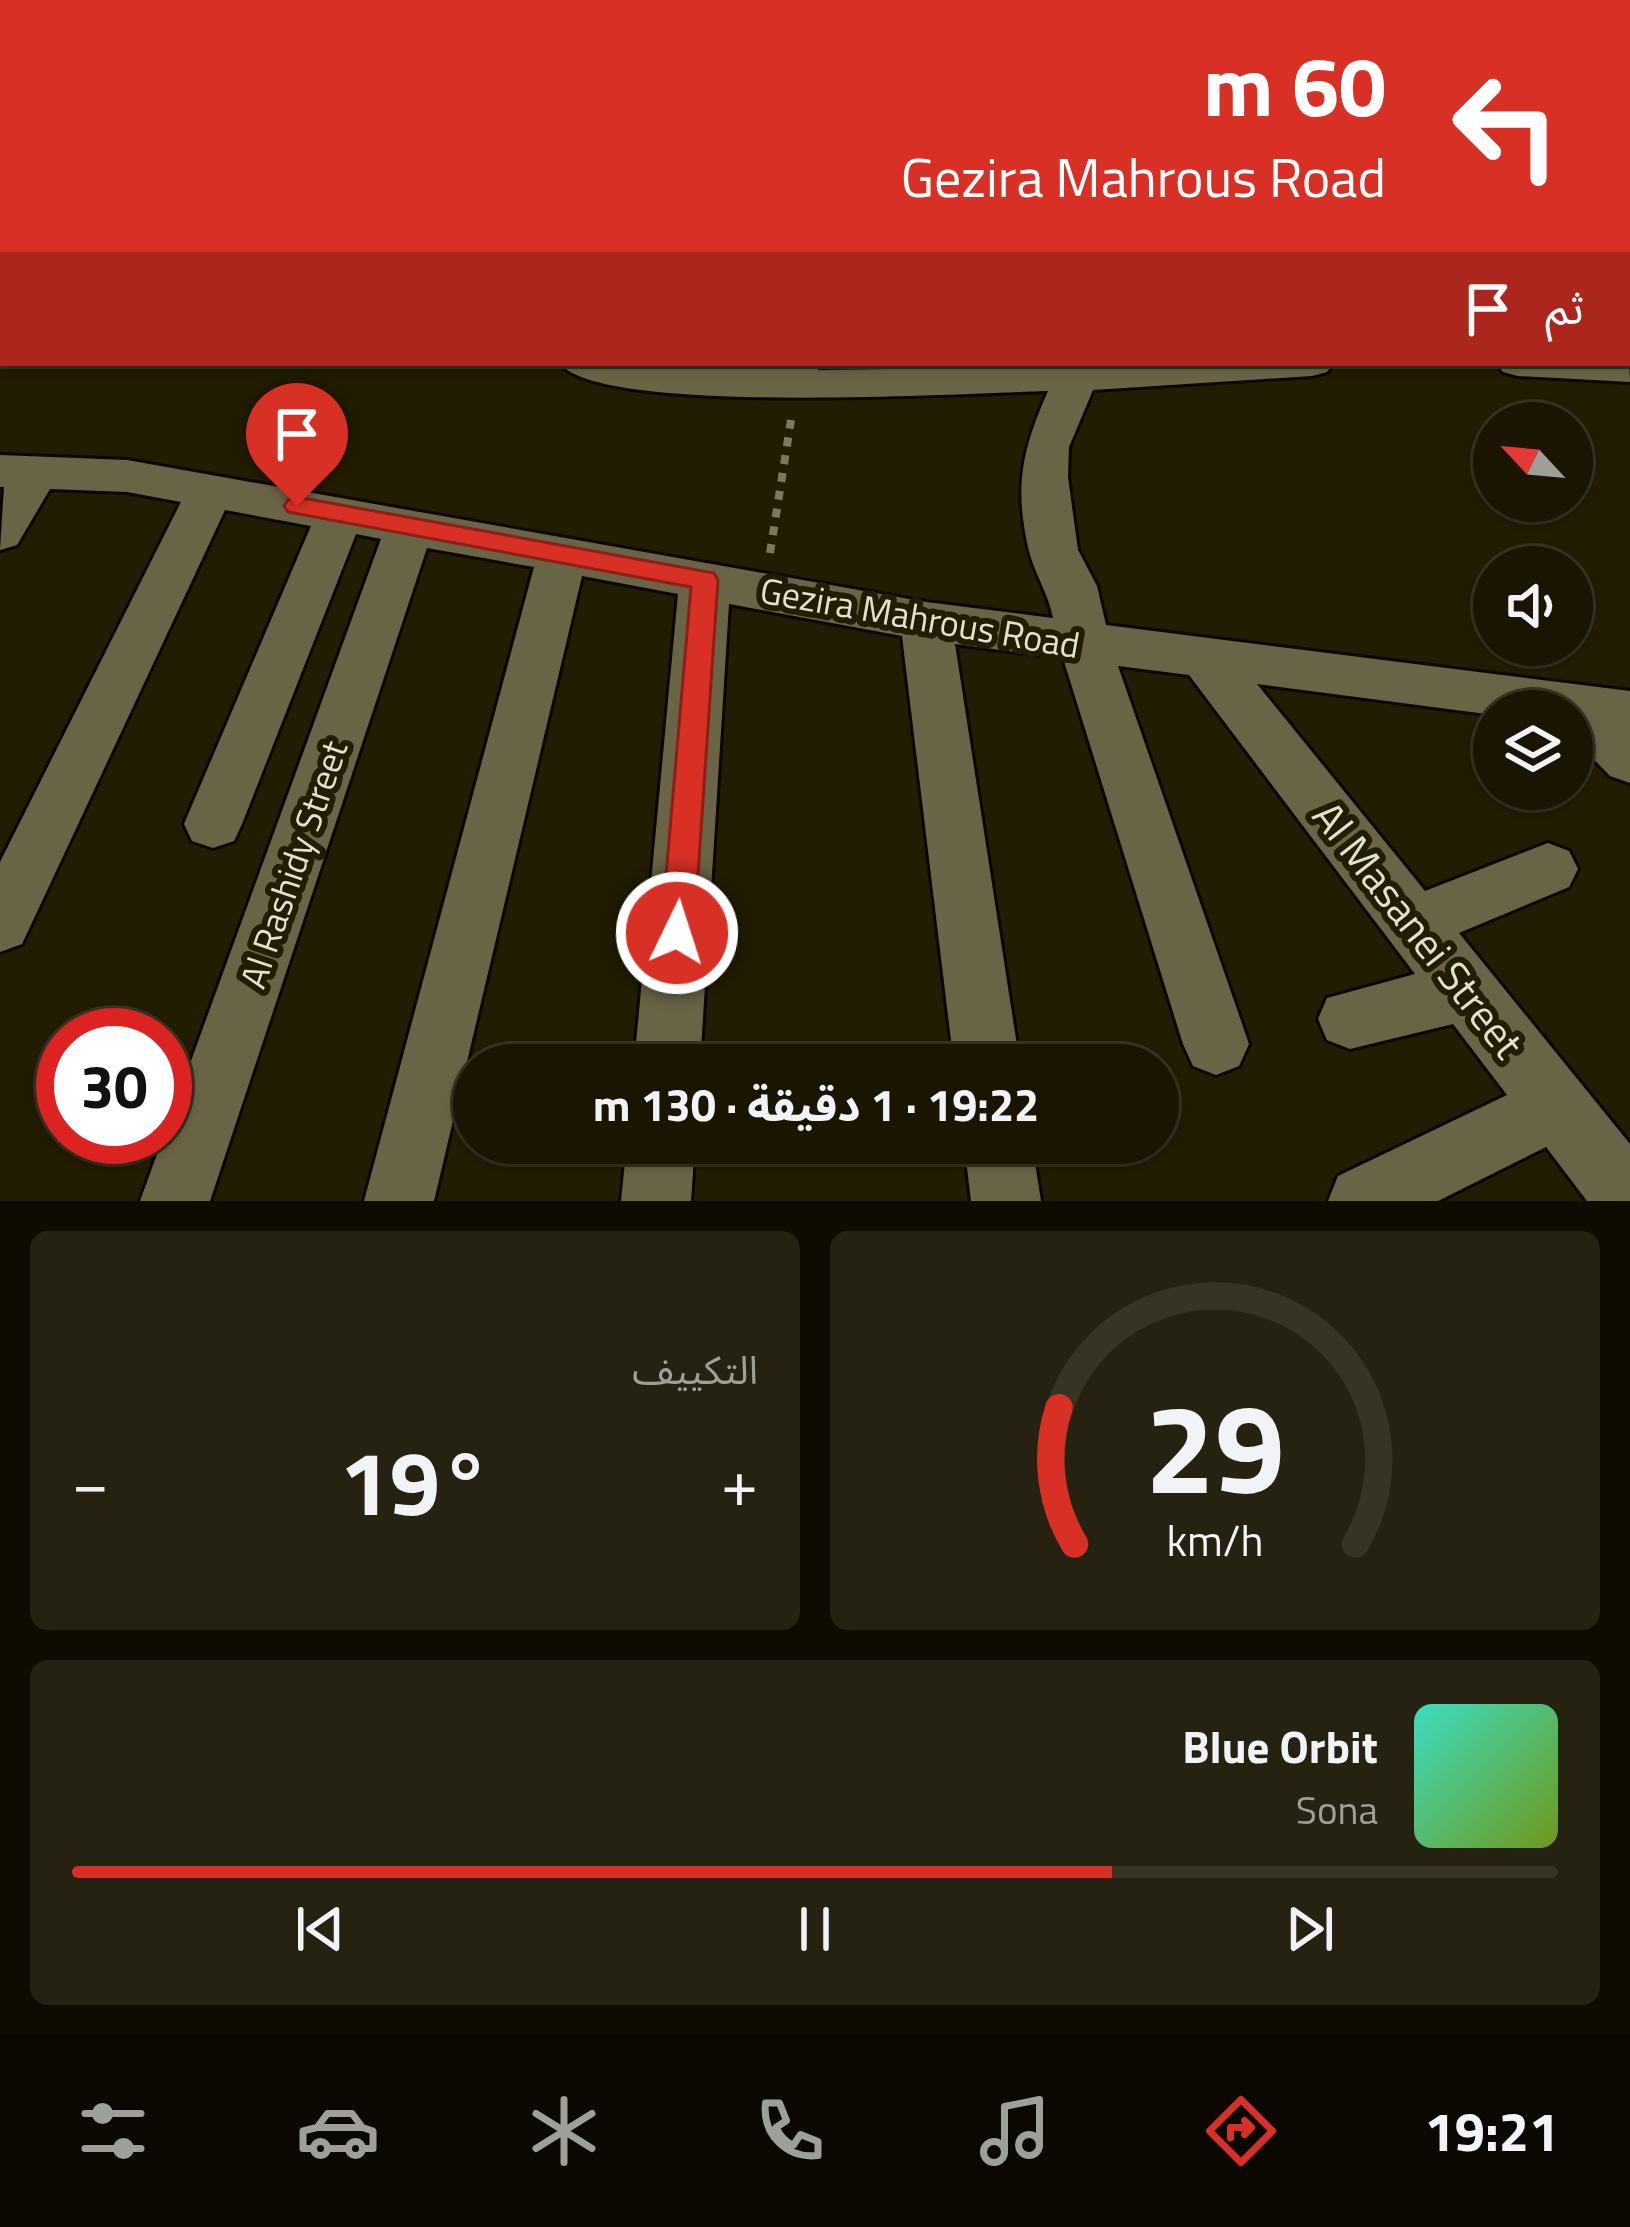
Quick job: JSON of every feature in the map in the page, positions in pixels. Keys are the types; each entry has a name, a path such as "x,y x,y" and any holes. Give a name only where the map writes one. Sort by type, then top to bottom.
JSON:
{"street":[{"path":"590,366 621,377 796,373 1076,377 1261,366"},
{"path":"1574,366 1630,369"},
{"path":"1076,377 1046,448 1053,550 1072,586 1085,645 1216,1044"},
{"path":"0,533 19,470"},
{"name":"Gezira Mahrous Road","path":"19,470 127,476 212,490 926,621 1473,693"},
{"path":"0,925 212,490"},
{"path":"213,824 340,514"},
{"name":"Al Rashidy Street","path":"175,1201 410,526"},
{"path":"399,1201 562,554"},
{"path":"669,1044 705,580"},
{"path":"926,621 984,1044"},
{"name":"Al Masanei Street","path":"1207,660 1557,1106 1620,1170"},
{"name":"Gezira Mahrous Road","path":"1593,707 1630,712"},
{"path":"1593,723 1630,760"},
{"path":"1414,922 1548,869"},
{"path":"1350,1019 1467,991"},
{"path":"1363,1201 1557,1106"},
{"path":"656,1201 659,1164"},
{"path":"1001,1164 1006,1201"}],"path":[{"path":"764,590 796,373"}],"route":[{"path":"297,506 705,580 677,933"}]}
